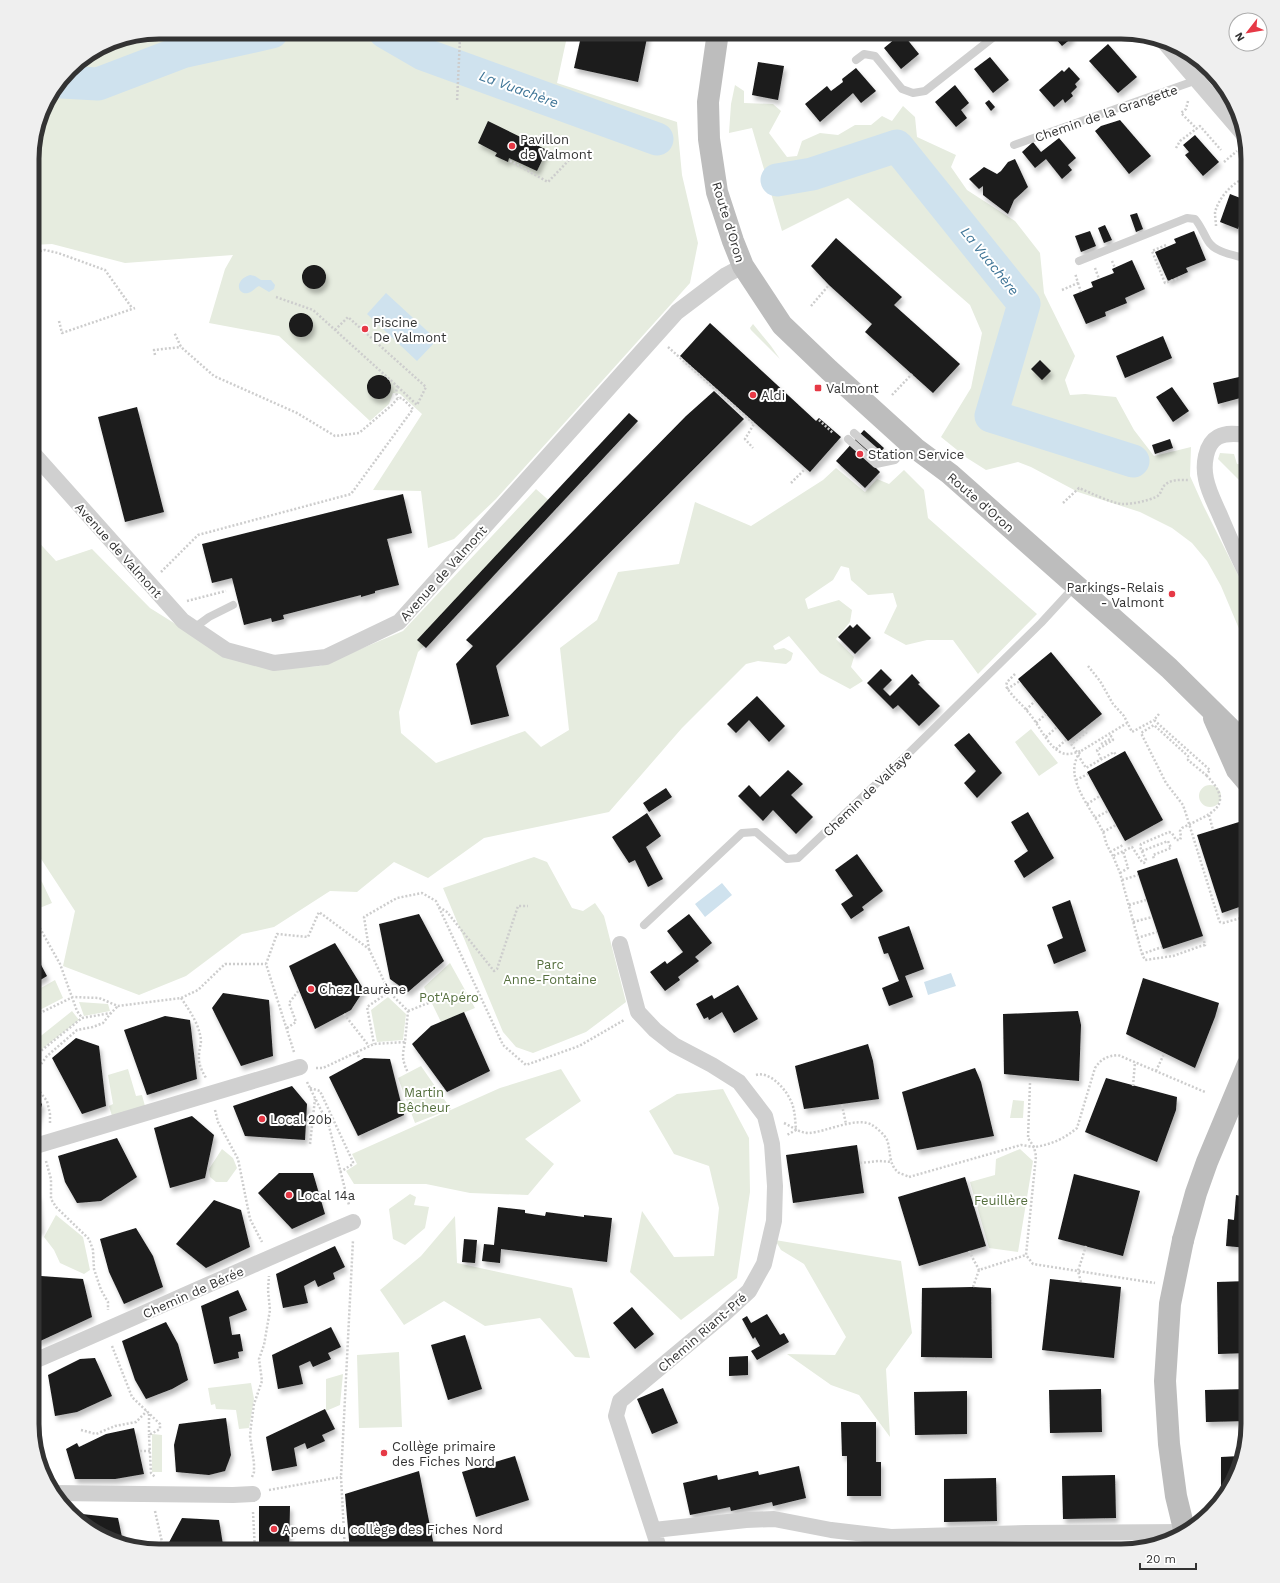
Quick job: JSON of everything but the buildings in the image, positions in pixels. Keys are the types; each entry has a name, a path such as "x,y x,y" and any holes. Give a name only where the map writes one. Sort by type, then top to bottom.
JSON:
{"main road":[{"name":"Route d'Oron","path":"717,39 708,102 709,139 717,192 743,266 782,325 829,370 910,443 950,474 1076,585 1207,704 1241,739"},
{"path":"1207,704 1237,770 1241,775"},
{"path":"1184,1526 1176,1496 1169,1444 1166,1381 1170,1304 1182,1240 1196,1193 1206,1162 1241,1080"}],"street":[{"name":"Chemin de la Grangette","path":"1171,50 1197,80 1239,138"},
{"name":"Avenue de Valmont","path":"39,460 183,621 226,650 274,663 326,657 399,622 677,312 726,275 743,266"},
{"path":"1241,435 1231,434 1218,437 1211,444 1207,452 1205,467 1206,479 1212,497 1241,561"},
{"name":"Chemin Riant-Pré","path":"620,944 638,1012 655,1030 674,1045 712,1065 739,1082 765,1116 772,1144 775,1186 774,1221 764,1264 749,1291 717,1320 620,1401 616,1416 658,1544"},
{"path":"39,1145 300,1068"},
{"name":"Chemin de Bérée","path":"39,1359 181,1298 269,1257 354,1222"},
{"path":"61,1493 233,1495 252,1487"},
{"path":"654,1530 774,1519 831,1530 891,1537 1027,1532 1174,1532"}],"lane":[{"path":"856,60 864,54 876,56 902,89 913,94 925,91 991,39"},
{"name":"Chemin de la Grangette","path":"1014,145 1197,80"},
{"path":"1079,262 1187,218 1194,219 1201,227 1208,243 1219,251 1241,257"},
{"path":"851,436 876,464 895,460 910,443"},
{"name":"Chemin de Valfaye","path":"644,925 742,833 756,832 787,858 798,858 911,751 1041,624 1076,585"},
{"path":"194,628 209,617 233,606"}],"path":[{"path":"457,102 460,39"},
{"path":"1188,101 1186,109 1182,113 1197,129"},
{"path":"1176,148 1180,141 1200,126 1221,150"},
{"path":"1224,162 1240,144"},
{"path":"510,161 548,182 570,159"},
{"path":"1217,228 1215,214 1219,202 1228,190 1241,180"},
{"path":"1166,245 1152,251 1165,284 1182,277"},
{"path":"39,251 45,250 58,253 105,270 133,308 62,333 59,321"},
{"path":"1114,264 1115,268"},
{"path":"1096,272 1099,279"},
{"path":"1075,274 1081,292"},
{"path":"1062,290 1078,283"},
{"path":"811,306 829,285"},
{"path":"276,298 312,310 417,405 426,387 348,317 335,330"},
{"path":"174,332 180,347 214,376 297,413 335,436 359,433 392,405 398,398"},
{"path":"155,355 154,350 180,347"},
{"path":"670,349 754,424 744,439 753,448"},
{"path":"892,395 912,374"},
{"path":"397,386 396,393 398,398"},
{"path":"150,584 198,535 351,494 413,409 402,398 398,398"},
{"path":"819,420 833,433"},
{"path":"791,483 805,469"},
{"path":"1063,503 1079,488 1122,504 1135,503 1156,496 1162,493 1164,485 1178,479 1194,481"},
{"path":"165,601 190,601 226,591"},
{"path":"1088,666 1100,681 1113,704 1124,716 1132,732 1154,720 1159,714"},
{"path":"1015,674 1007,682 1007,689 1036,722 1056,749 1066,754 1077,754 1127,723"},
{"path":"1007,689 1020,681"},
{"path":"1026,710 1035,701"},
{"path":"1036,722 1046,714"},
{"path":"1154,720 1210,770 1206,775"},
{"path":"1142,851 1174,838 1180,840 1182,837 1180,831 1182,828 1189,824 1209,815 1216,809 1220,801 1219,791 1214,783 1188,760 1189,757 1154,725 1141,733 1166,783 1183,805 1189,824 1219,921 1224,923 1240,918"},
{"path":"1046,737 1057,727"},
{"path":"1084,729 1086,732 1070,744 1086,768 1114,752 1116,756"},
{"path":"1110,734 1112,738"},
{"path":"1101,744 1112,738"},
{"path":"1102,759 1096,750 1113,740 1112,738"},
{"path":"1056,749 1067,739"},
{"path":"1077,754 1074,763 1076,780 1087,804 1103,832 1107,845 1120,873 1137,938 1145,960 1173,956 1205,944 1204,940"},
{"path":"1076,780 1088,774"},
{"path":"1087,804 1100,796"},
{"path":"1095,818 1108,811"},
{"path":"1209,815 1213,830"},
{"path":"1103,832 1116,825"},
{"path":"1113,856 1133,847 1143,863 1146,860 1140,847 1141,844 1168,832 1172,833 1174,838"},
{"path":"1154,860 1153,855 1171,848 1168,840"},
{"path":"1110,852 1123,845"},
{"path":"1120,873 1128,868 1123,851"},
{"path":"1122,880 1138,875"},
{"path":"408,1011 389,992 369,949 364,917 397,898 422,893 436,901 503,1045 526,1065 579,1046 638,1012"},
{"path":"1129,906 1146,900"},
{"path":"439,907 447,912 494,971 497,968 518,906 528,906"},
{"path":"345,1544 341,1477 354,1222 329,1126 300,1068 266,964 277,934 308,937 319,912 369,949"},
{"path":"1133,922 1152,917"},
{"path":"39,926 60,964 73,996 77,1011 82,1018"},
{"path":"1137,938 1157,932"},
{"path":"1142,954 1162,947"},
{"path":"39,1013 73,996 99,998 118,1006 181,998 198,990 225,964 266,964"},
{"path":"287,1028 296,1022 289,1003 299,990"},
{"path":"374,1044 367,1007 389,992"},
{"path":"181,998 193,1014 201,1039 201,1046 198,1055 200,1069 207,1079"},
{"path":"408,1011 431,1002"},
{"path":"39,1066 46,1056 68,1037 78,1030 103,1023 111,1012 118,1006"},
{"path":"408,1011 405,1042 402,1052 402,1060 408,1073"},
{"path":"39,1052 82,1018 111,1012"},
{"path":"344,1014 369,1046"},
{"path":"324,1068 374,1044 405,1042"},
{"path":"356,1052 360,1060"},
{"path":"1156,1071 1164,1054"},
{"path":"765,1116 774,1118 798,1131 810,1133 858,1122 871,1124 879,1130 887,1140 892,1162 898,1172 909,1177 1021,1146 1034,1147 1055,1142 1070,1134 1077,1128 1095,1068 1101,1060 1111,1056 1118,1055 1205,1092"},
{"path":"1133,1086 1135,1062"},
{"path":"1030,1083 1028,1138 1034,1147 1036,1156 1026,1255 1033,1264 1174,1286"},
{"path":"310,1088 320,1091 353,1162 340,1172"},
{"path":"39,1089 47,1101 50,1114 50,1126"},
{"path":"310,1144 315,1098"},
{"path":"213,1104 218,1122 238,1159 250,1219 265,1248"},
{"path":"842,1105 846,1124"},
{"path":"46,1159 51,1179 51,1199 56,1207 89,1239 93,1250 94,1269 101,1290 108,1302 108,1309"},
{"path":"860,1163 879,1161 892,1162"},
{"path":"1081,1282 1078,1271 1086,1246"},
{"path":"969,1251 979,1270 973,1287"},
{"path":"979,1270 1026,1255"},
{"path":"255,1544 252,1487 254,1463 250,1436 254,1404 262,1381 259,1359 266,1336 270,1310 268,1290 270,1271"},
{"path":"110,1343 132,1397 160,1424 160,1429 149,1436"},
{"path":"81,1430 96,1434 115,1426 136,1422 148,1413"},
{"path":"148,1413 150,1473 156,1478"},
{"path":"140,1451 150,1451"},
{"path":"252,1487 341,1477"},
{"path":"154,1508 162,1542 161,1544"}],"green space":[{"path":"151,39 566,39 557,83 677,122 682,175 698,243 690,283 496,499 454,539 428,548 421,491 373,490 422,414 400,394 393,393 389,404 370,421 279,336 209,323 225,269 233,255 125,263 52,244 39,245 39,151 43,128 48,113 59,92 74,74 92,59 113,48 136,41"},
{"path":"735,85 744,91 744,103 773,104 781,111 769,133 787,157 797,156 802,141 820,133 838,135 855,125 871,125 882,116 892,121 903,106 915,117 917,137 956,155 951,167 967,190 1015,221 1040,253 1044,293 1075,356 1065,380 1070,395 1085,394 1116,397 1134,430 1154,456 1191,447 1190,476 1241,581 1241,633 1221,586 1207,561 1192,543 1172,528 1140,512 1078,492 1031,467 1018,462 986,470 967,458 941,437 971,388 982,333 970,305 848,198 782,231 752,128 729,133 731,104"},
{"path":"753,324 780,359 751,330 750,328"},
{"path":"1220,453 1234,454 1237,464 1241,464 1241,482 1218,459"},
{"path":"836,468 865,492 877,479 889,484 904,470 924,490 928,518 1037,614 978,674 953,640 927,640 906,645 884,633 897,606 893,593 868,595 851,580 849,568 841,566 833,580 805,599 808,609 839,600 852,610 850,622 836,639 854,657 851,667 863,681 850,689 820,673 789,636 773,646 775,650 784,648 793,653 791,660 786,664 758,661 746,664 682,728 609,812 484,838 428,878 394,862 357,892 330,891 274,927 242,934 186,976 139,995 63,966 75,911 39,856 39,543 56,561 92,549 150,608 225,655 269,669 320,666 403,631 536,489 554,505 480,592 418,652 399,712 401,733 436,763 525,731 541,747 569,730 560,648 597,620 618,572 679,564 695,502 751,526 823,480"},
{"path":"1031,729 1058,763 1039,776 1015,742"},
{"path":"1210,785 1214,786 1220,792 1220,800 1214,806 1210,807 1206,806 1200,800 1199,796 1200,792 1206,786"},
{"name":"Parc Anne-Fontaine","path":"534,857 547,862 572,908 583,911 595,903 604,916 626,1002 586,1032 533,1053 516,1047 503,1032 443,888"},
{"path":"39,879 42,882 52,903 39,908"},
{"name":"Pot'Apéro","path":"450,963 475,1008 441,1022 424,987"},
{"path":"55,980 63,998 39,1010 39,989"},
{"path":"388,997 406,1014 403,1040 377,1042 371,1010"},
{"path":"79,1002 108,1004 110,1011 84,1016"},
{"path":"72,1011 79,1020 39,1051 39,1037"},
{"name":"Martin Bêcheur","path":"421,1066 451,1109 415,1123 398,1078"},
{"path":"128,1069 136,1096 142,1095 145,1106 112,1116 109,1106 113,1104 108,1075"},
{"path":"561,1069 581,1101 525,1139 554,1164 528,1195 470,1193 426,1184 354,1184 346,1171 357,1164 352,1154 500,1088"},
{"path":"723,1089 749,1138 750,1192 737,1278 681,1320 630,1272 642,1211 674,1257 714,1256 719,1208 709,1166 674,1154 649,1111 677,1094"},
{"path":"1013,1100 1024,1101 1023,1118 1010,1118"},
{"path":"222,1149 233,1158 237,1168 227,1182 216,1182 210,1177 209,1169"},
{"name":"Feuillère","path":"1020,1149 1033,1161 1018,1252 989,1248 970,1182 995,1175 996,1159"},
{"path":"410,1194 416,1197 414,1205 429,1207 425,1228 405,1245 393,1239 389,1209"},
{"path":"56,1215 83,1237 90,1270 84,1274 60,1263 54,1250 44,1237"},
{"path":"455,1216 457,1263 572,1288 590,1358 575,1357 540,1318 485,1326 444,1301 404,1325 380,1290 421,1256"},
{"path":"775,1240 901,1261 912,1333 886,1369 890,1437 859,1395 831,1385 787,1354 835,1355 846,1337 804,1264 781,1250"},
{"path":"399,1352 402,1427 359,1428 357,1355"},
{"path":"343,1374 340,1405 326,1411 326,1379"},
{"path":"251,1383 254,1399 249,1428 239,1429 236,1410 216,1409 215,1404 211,1405 208,1388"},
{"path":"152,1434 162,1435 162,1472 152,1472"}],"water":[{"path":"250,275 261,280 271,280 275,285 274,289 269,292 259,286 248,293 241,292 239,283 245,277"},
{"path":"386,293 437,340 417,361 367,314"},
{"path":"722,883 732,895 705,917 695,904"},
{"path":"951,973 956,986 928,995 924,982"}],"waterway":[{"name":"La Vuachère","path":"67,82 98,84 182,52 240,39"},
{"name":"La Vuachère","path":"397,39 423,54 657,139"},
{"name":"La Vuachère","path":"777,180 812,174 897,146 1024,304 991,416 1133,461"}],"place":[{"name":"Pavillon de Valmont","path":"512,146"},
{"name":"Piscine De Valmont","path":"365,329"},
{"name":"Valmont","path":"818,388"},
{"name":"Aldi","path":"753,395"},
{"name":"Station Service","path":"860,454"},
{"name":"Parkings-Relais - Valmont","path":"1172,594"},
{"name":"Chez Laurène","path":"311,989"},
{"name":"Local 20b","path":"262,1119"},
{"name":"Local 14a","path":"289,1195"},
{"name":"Collège primaire des Fiches Nord","path":"384,1453"},
{"name":"Apems du collège des Fiches Nord","path":"274,1529"}]}
